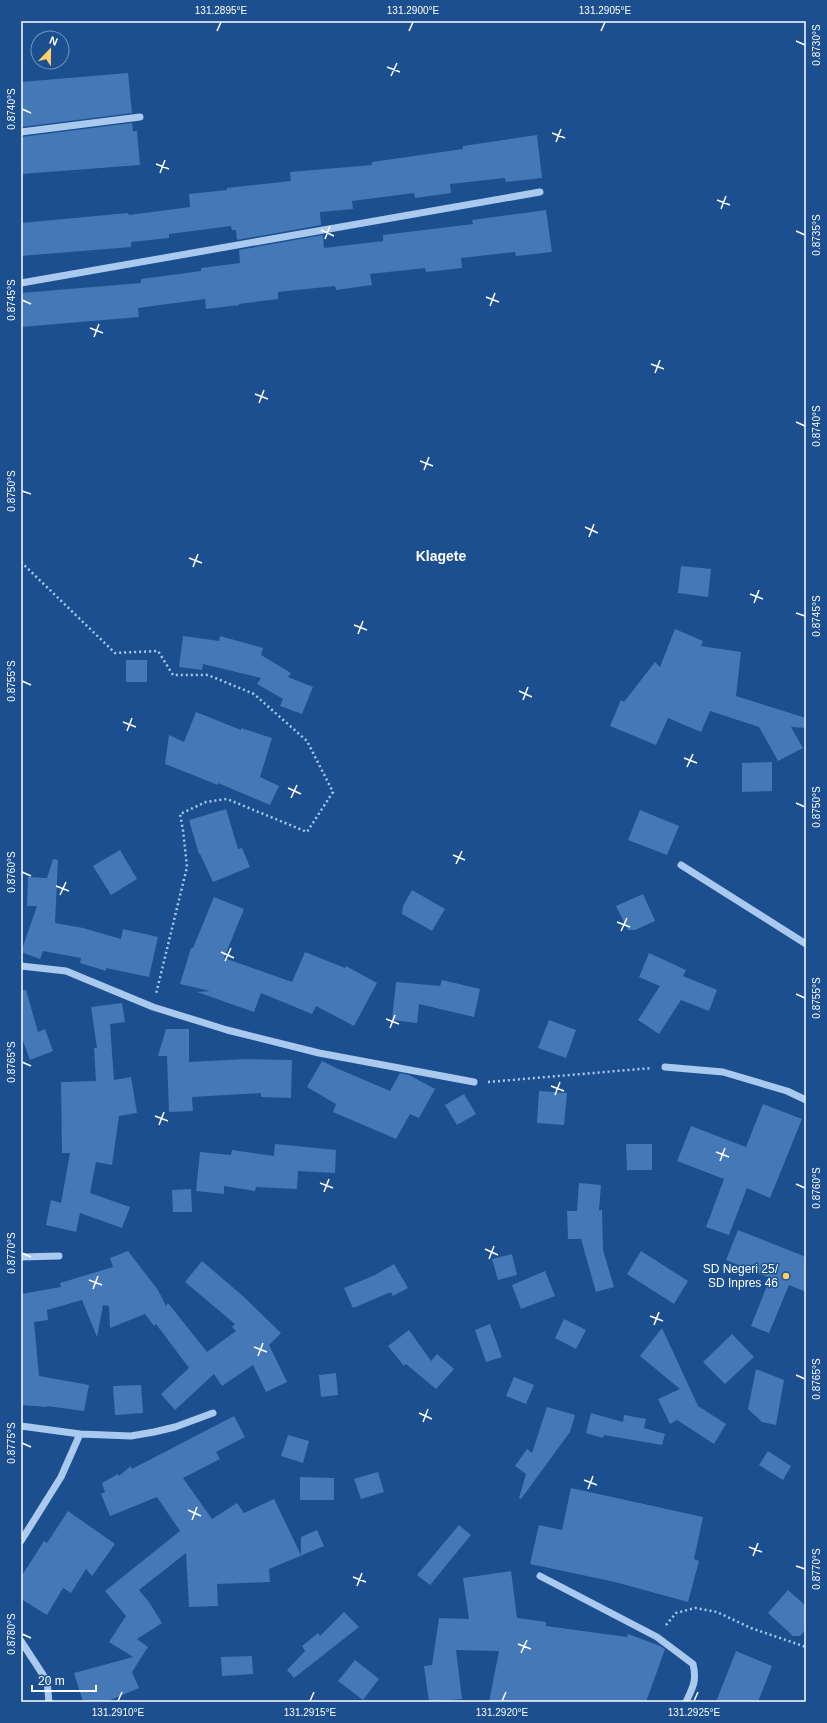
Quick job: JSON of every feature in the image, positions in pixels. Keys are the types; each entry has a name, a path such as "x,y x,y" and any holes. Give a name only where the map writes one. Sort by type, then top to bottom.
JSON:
{"street":[{"path":"21,132 140,117"},
{"path":"21,283 540,192"},
{"path":"681,865 806,944"},
{"path":"21,966 66,971 153,1007 227,1030 319,1053 474,1082"},
{"path":"665,1067 723,1072 787,1091 806,1100"},
{"path":"21,1256 59,1256"},
{"path":"21,1426 80,1434 131,1436 175,1427 213,1413"},
{"path":"21,1541 61,1477 80,1434"},
{"path":"540,1576 656,1637 693,1664 696,1675 694,1686 686,1702"},
{"path":"21,1641 47,1681 49,1702"}],"path":[{"path":"21,562 115,652 158,651 173,675 208,675 254,694 306,741 333,792 307,832 228,799 206,802 180,814 187,868 153,1007"},
{"path":"474,1082 497,1082 665,1067"},
{"path":"656,1637 676,1613 695,1608 717,1612 751,1628 806,1647"}],"building":[{"path":"128,73 132,113 21,127 21,82"},
{"path":"132,123 133,131 137,131 140,165 21,174 21,137"},
{"path":"537,135 542,178 506,182 505,178 450,184 451,193 415,198 414,193 352,201 353,209 320,212 321,225 237,240 236,230 232,230 231,226 169,234 169,238 131,242 131,247 21,256 21,223 128,213 129,215 190,207 189,194 291,181 290,172 372,165 372,162 463,149 463,146"},
{"path":"546,210 552,252 516,256 515,252 461,258 462,268 426,272 425,268 370,274 372,285 336,290 335,286 278,292 278,299 239,305 206,309 205,299 138,308 139,317 21,327 21,293 141,283 141,279 201,271 201,268 240,263 239,250 323,235 324,248 383,241 383,235 473,224 472,220"},
{"path":"681,566 711,569 708,597 678,593"},
{"path":"675,629 703,641 701,646 741,652 736,696 806,718 806,728 791,727 803,748 778,761 759,727 710,711 701,732 668,718 656,745 610,726 621,700 624,702 655,662 660,667"},
{"path":"183,636 219,641 220,636 263,648 261,655 291,673 288,677 313,687 302,714 280,706 283,699 257,684 261,678 203,664 202,670 179,667"},
{"path":"126,660 147,660 147,682 126,682"},
{"path":"196,712 241,730 241,728 272,738 260,777 279,786 270,805 218,783 218,785 165,764 169,735 184,742"},
{"path":"772,762 772,791 742,792 742,763"},
{"path":"226,809 238,849 242,848 250,867 213,882 199,854 189,820"},
{"path":"640,810 679,826 667,855 628,840"},
{"path":"120,850 137,879 111,895 93,866"},
{"path":"53,859 58,860 55,923 83,928 121,939 123,929 158,937 149,977 106,968 106,971 80,963 81,958 43,951 40,959 21,952 37,906 27,906 28,877 47,878"},
{"path":"412,890 445,909 432,931 402,914 403,906"},
{"path":"643,894 655,921 635,930 628,930 616,906"},
{"path":"214,897 244,909 224,958 292,982 305,952 345,968 346,966 377,983 354,1026 316,1006 312,1014 261,993 254,1012 197,992 210,991 180,984 191,948 193,948"},
{"path":"649,953 686,970 683,976 717,990 709,1011 681,1000 659,1034 638,1020 660,986 639,977"},
{"path":"442,980 480,989 474,1017 419,1004 417,1023 392,1020 396,982 440,986"},
{"path":"21,990 26,990 38,1032 45,1029 53,1051 30,1060 21,1035"},
{"path":"122,1003 125,1022 110,1024 114,1080 131,1077 137,1113 119,1116 112,1165 96,1162 90,1193 130,1207 122,1228 80,1213 76,1232 46,1225 51,1200 61,1203 70,1153 62,1153 61,1082 96,1081 94,1048 97,1048 91,1007"},
{"path":"549,1020 576,1030 566,1058 538,1048"},
{"path":"166,1029 189,1029 189,1062 245,1059 292,1060 291,1098 261,1097 261,1093 192,1097 193,1111 169,1112 167,1056 158,1056"},
{"path":"322,1061 390,1091 400,1073 409,1075 435,1089 419,1118 410,1114 396,1139 333,1112 336,1104 307,1087"},
{"path":"539,1091 567,1093 564,1125 537,1123"},
{"path":"464,1094 476,1114 457,1125 445,1105"},
{"path":"763,1104 802,1119 770,1198 747,1188 729,1235 706,1227 724,1179 677,1161 691,1126 746,1147"},
{"path":"275,1144 336,1150 335,1173 298,1171 297,1189 256,1187 255,1191 224,1186 224,1194 196,1191 200,1152 231,1155 232,1150 274,1156"},
{"path":"626,1144 652,1144 652,1170 627,1170"},
{"path":"579,1183 601,1185 599,1210 602,1210 603,1250 614,1287 596,1292 581,1239 568,1239 567,1211 577,1211"},
{"path":"191,1189 192,1212 173,1212 172,1190"},
{"name":"SD Negeri 25/ SD Inpres 46","path":"738,1230 806,1257 806,1292 789,1285 769,1333 751,1326 770,1278 726,1260"},
{"path":"128,1251 158,1290 166,1306 168,1303 207,1352 236,1331 232,1327 235,1324 185,1282 202,1261 244,1297 281,1333 269,1345 287,1382 266,1392 253,1365 222,1386 214,1374 175,1410 161,1394 189,1368 156,1324 154,1326 145,1314 110,1328 109,1306 103,1305 97,1337 82,1300 47,1310 48,1320 34,1322 39,1376 89,1385 84,1411 47,1406 21,1405 21,1294 61,1287 60,1283 113,1267 110,1258"},
{"path":"641,1251 688,1281 674,1304 627,1274"},
{"path":"512,1254 517,1275 498,1280 492,1259"},
{"path":"394,1264 408,1288 393,1296 391,1292 353,1308 344,1288 375,1275"},
{"path":"545,1271 555,1296 521,1309 512,1285"},
{"path":"564,1319 586,1330 576,1349 555,1338"},
{"path":"490,1324 502,1357 486,1362 475,1330"},
{"path":"662,1328 698,1406 726,1424 714,1444 677,1420 670,1424 658,1399 680,1389 640,1356"},
{"path":"409,1330 431,1361 437,1354 454,1369 436,1389 406,1364 404,1366 388,1346"},
{"path":"732,1334 754,1357 725,1384 703,1362"},
{"path":"756,1369 784,1380 776,1425 762,1422 748,1409"},
{"path":"336,1373 338,1395 321,1397 319,1375"},
{"path":"514,1377 534,1385 526,1404 506,1396"},
{"path":"141,1385 143,1413 115,1415 113,1386"},
{"path":"547,1407 575,1415 570,1432 521,1499 519,1498 526,1474 515,1466 527,1449 532,1453"},
{"path":"591,1413 623,1422 624,1415 646,1419 644,1428 665,1434 662,1445 604,1435 603,1438 586,1433"},
{"path":"234,1416 245,1437 216,1452 220,1459 183,1478 212,1519 237,1503 244,1513 274,1499 301,1555 301,1537 317,1530 324,1546 269,1569 270,1582 217,1584 218,1606 189,1607 186,1553 139,1590 149,1602 162,1623 137,1639 148,1647 132,1672 139,1688 106,1702 83,1702 74,1673 133,1657 109,1642 126,1616 105,1591 180,1531 157,1497 110,1516 101,1494 105,1492 102,1483 118,1474 119,1476 131,1466 132,1469"},
{"path":"288,1435 309,1441 303,1463 281,1456"},
{"path":"768,1451 791,1466 783,1480 759,1465"},
{"path":"378,1472 384,1492 361,1499 354,1479"},
{"path":"300,1477 334,1478 334,1500 300,1500"},
{"path":"571,1488 703,1517 694,1559 699,1561 688,1602 615,1582 530,1564 539,1525 562,1530"},
{"path":"68,1511 115,1544 92,1576 86,1569 71,1593 63,1588 47,1615 21,1599 21,1577 44,1541 47,1543"},
{"path":"459,1525 471,1535 430,1585 417,1575"},
{"path":"511,1571 517,1618 546,1622 546,1626 627,1637 628,1634 665,1649 646,1702 489,1702 499,1651 456,1650 462,1699 429,1702 424,1666 432,1665 439,1618 469,1619 463,1578"},
{"path":"788,1590 806,1606 806,1629 800,1636 793,1636 768,1613"},
{"path":"344,1612 359,1627 294,1678 287,1670 305,1651 302,1646 318,1633 320,1636"},
{"path":"736,1651 772,1666 758,1702 716,1702"},
{"path":"252,1656 253,1674 222,1676 221,1657"},
{"path":"355,1660 379,1679 363,1700 338,1681"}],"place":[{"name":"SD Negeri 25/ SD Inpres 46","path":"786,1276"}],"district":[{"name":"Klagete","path":"441,556"}]}
